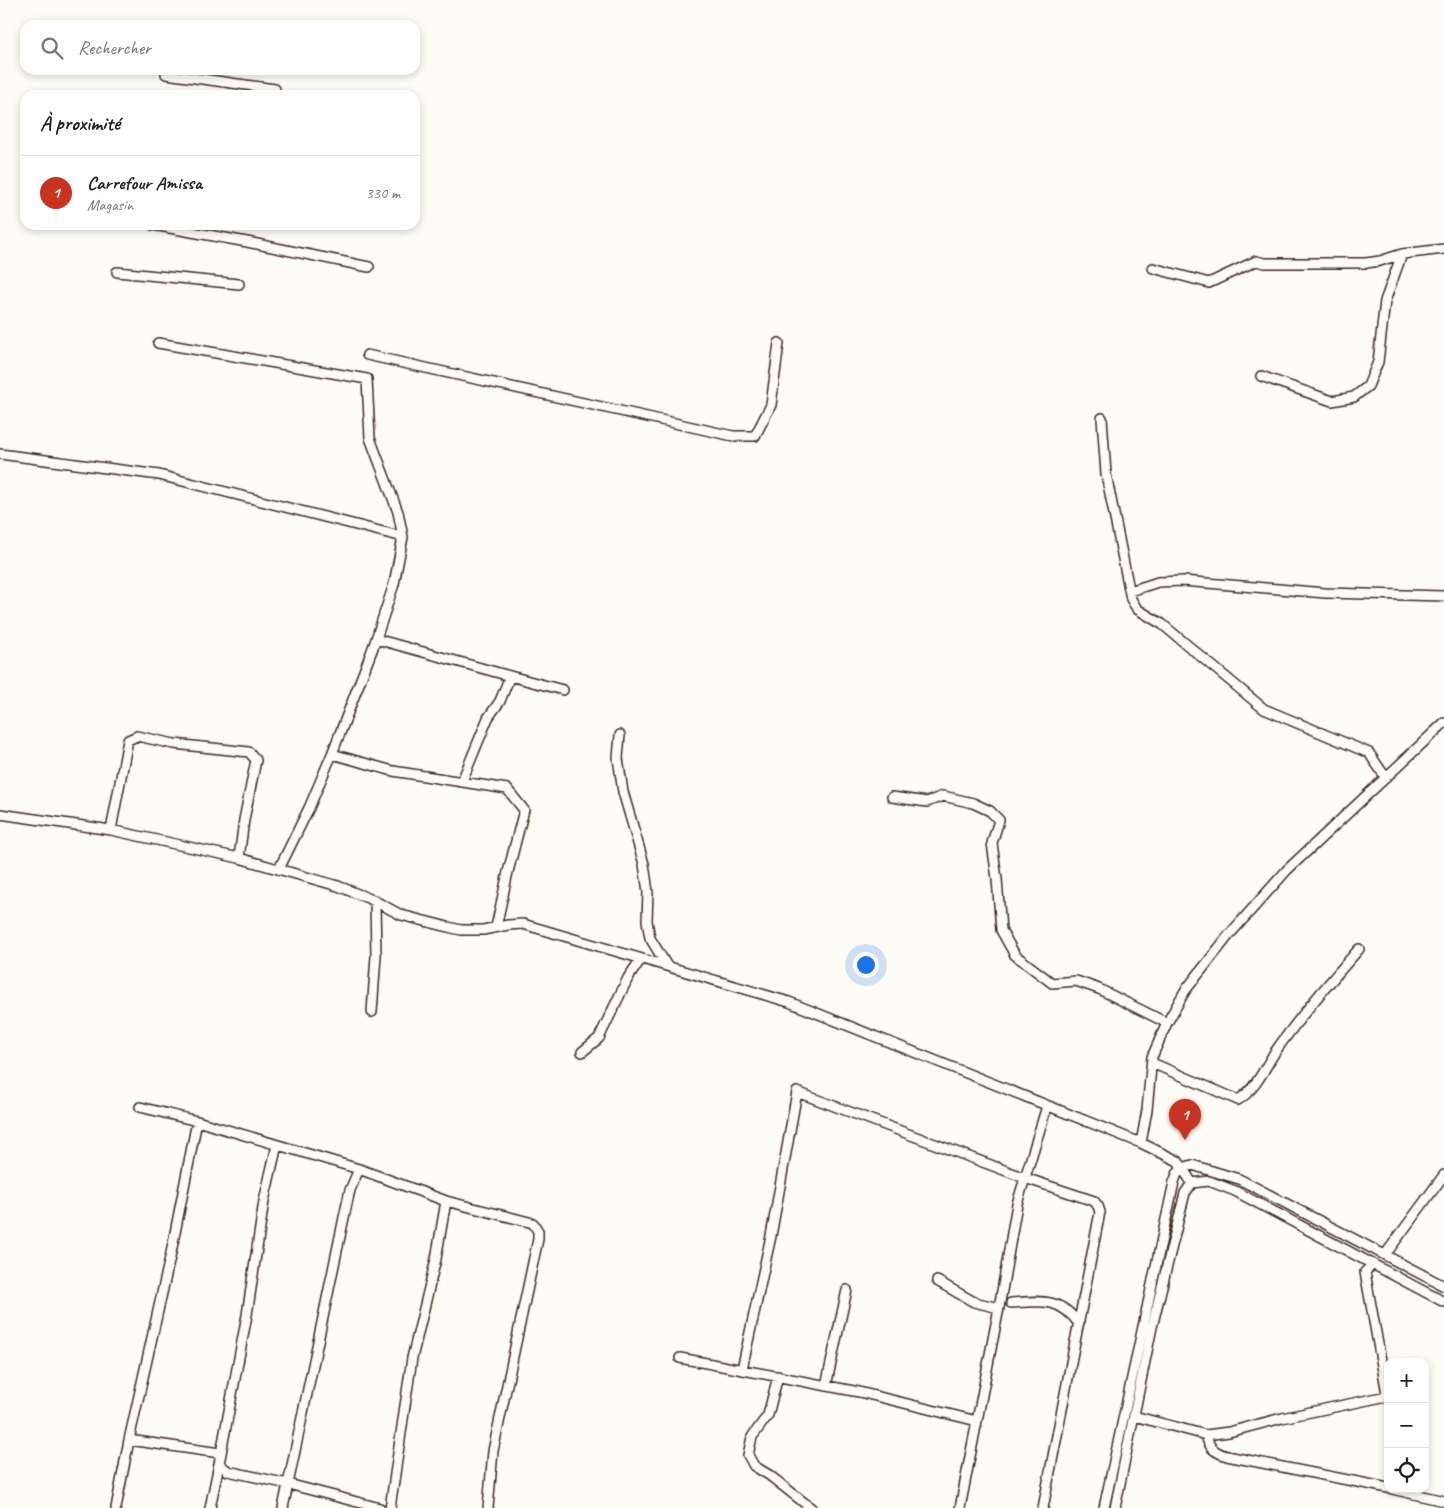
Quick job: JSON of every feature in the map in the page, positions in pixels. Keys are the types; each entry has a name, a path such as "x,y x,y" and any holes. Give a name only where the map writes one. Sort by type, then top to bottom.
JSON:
{"street":[{"path":"173,75 275,89"},
{"path":"181,230 369,267"},
{"path":"1153,268 1209,283 1256,261 1265,263 1357,263 1380,261 1402,254 1444,249"},
{"path":"1261,376 1332,401 1354,397 1368,386 1378,362 1385,301 1402,254"},
{"path":"117,272 239,284"},
{"path":"158,343 367,379 370,438 398,512 403,537 394,584 376,639 332,754 309,808 279,869"},
{"path":"367,355 733,436 754,436 771,405 779,343"},
{"path":"1102,418 1106,474 1131,600 1137,609 1162,624 1264,710 1369,753 1386,778"},
{"path":"0,454 160,475 403,537"},
{"path":"1130,591 1158,582 1182,581 1325,593 1444,596"},
{"path":"376,639 563,690"},
{"path":"462,781 488,718 500,701 510,676"},
{"path":"1141,1143 1147,1110 1152,1057 1186,991 1229,935 1287,870 1444,724"},
{"path":"620,735 618,758 623,792 644,864 648,892 646,921 650,938 667,966"},
{"path":"111,830 128,740 137,736 174,744 249,752 256,760 244,820 239,858"},
{"path":"332,754 394,771 507,789 524,810 496,927"},
{"path":"892,797 927,802 943,796 973,803 990,811 999,820 992,843 997,879 1000,930 1015,955 1052,984 1076,981 1092,986 1168,1023"},
{"path":"0,814 111,830 239,858 338,886 376,901 401,915 461,930 483,930 523,924 790,1002 1141,1143 1178,1161 1192,1183"},
{"path":"372,1012 376,956 376,901"},
{"path":"1152,1063 1238,1100 1255,1085 1275,1052 1320,993 1358,950"},
{"path":"582,1052 599,1038 628,978 641,959"},
{"path":"742,1369 771,1236 797,1092 1025,1178 1094,1201 1100,1212 1043,1508"},
{"path":"960,1508 1017,1204 1048,1106"},
{"path":"140,1107 359,1169 446,1201 533,1224 538,1231 538,1239 493,1451 488,1508"},
{"path":"116,1508 197,1122"},
{"path":"210,1508 247,1315 264,1201 277,1145"},
{"path":"1104,1508 1174,1182 1182,1168 1192,1165 1200,1166 1239,1180 1444,1286"},
{"path":"283,1508 350,1190 359,1169"},
{"path":"1384,1255 1444,1175"},
{"path":"1192,1183 1209,1181 1235,1191 1444,1302"},
{"path":"1115,1508 1152,1327 1186,1193 1192,1183"},
{"path":"390,1508 412,1358 436,1259 446,1201"},
{"path":"1372,1264 1364,1272 1384,1382"},
{"path":"937,1281 974,1302 999,1308"},
{"path":"826,1386 847,1290"},
{"path":"1011,1304 1038,1301 1062,1306 1071,1312 1079,1324"},
{"path":"680,1358 859,1392 977,1421"},
{"path":"778,1376 768,1415 752,1437 748,1455 754,1466 769,1475 812,1508"},
{"path":"1134,1416 1206,1435 1229,1432 1282,1418 1384,1399"},
{"path":"1206,1435 1210,1446 1215,1452 1227,1456 1384,1487"},
{"path":"129,1440 220,1453"},
{"path":"219,1464 228,1471 288,1484 380,1508"},
{"path":"1409,1493 1444,1501"}],"place":[{"name":"Carrefour Amissa","path":"1185,1140"}]}
